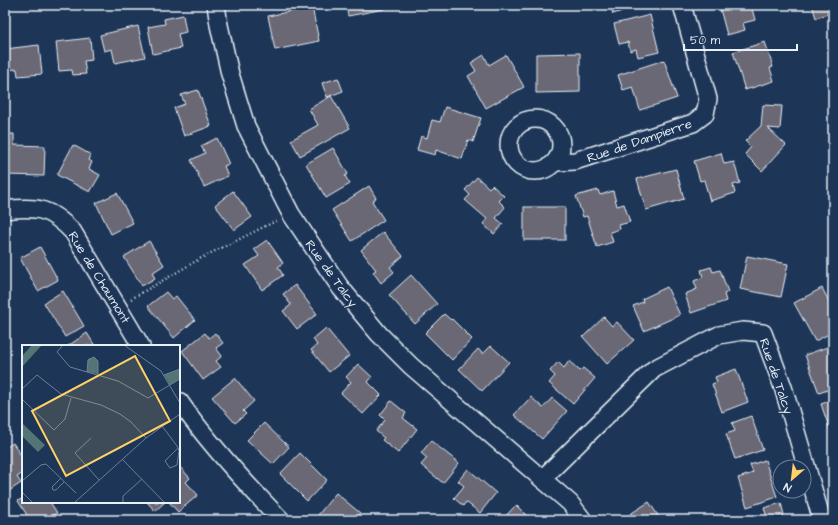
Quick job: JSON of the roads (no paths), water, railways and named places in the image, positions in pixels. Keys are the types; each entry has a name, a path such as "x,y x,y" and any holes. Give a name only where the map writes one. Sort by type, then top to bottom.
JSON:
{"street":[{"name":"Rue de Talcy","path":"216,5 230,74 246,126 291,214 340,287 379,334 411,366 570,503 583,520"},
{"name":"Rue de Dampierre","path":"555,162 575,162 686,126 694,123 705,114 708,99 682,5"},
{"name":"Rue de Chaumont","path":"5,210 24,208 46,211 60,219 74,232 119,306 140,345"},
{"name":"Rue de Talcy","path":"542,479 654,369 719,335 742,331 763,332 783,387 822,520"},
{"path":"180,402 196,425 263,502 281,520"}]}
